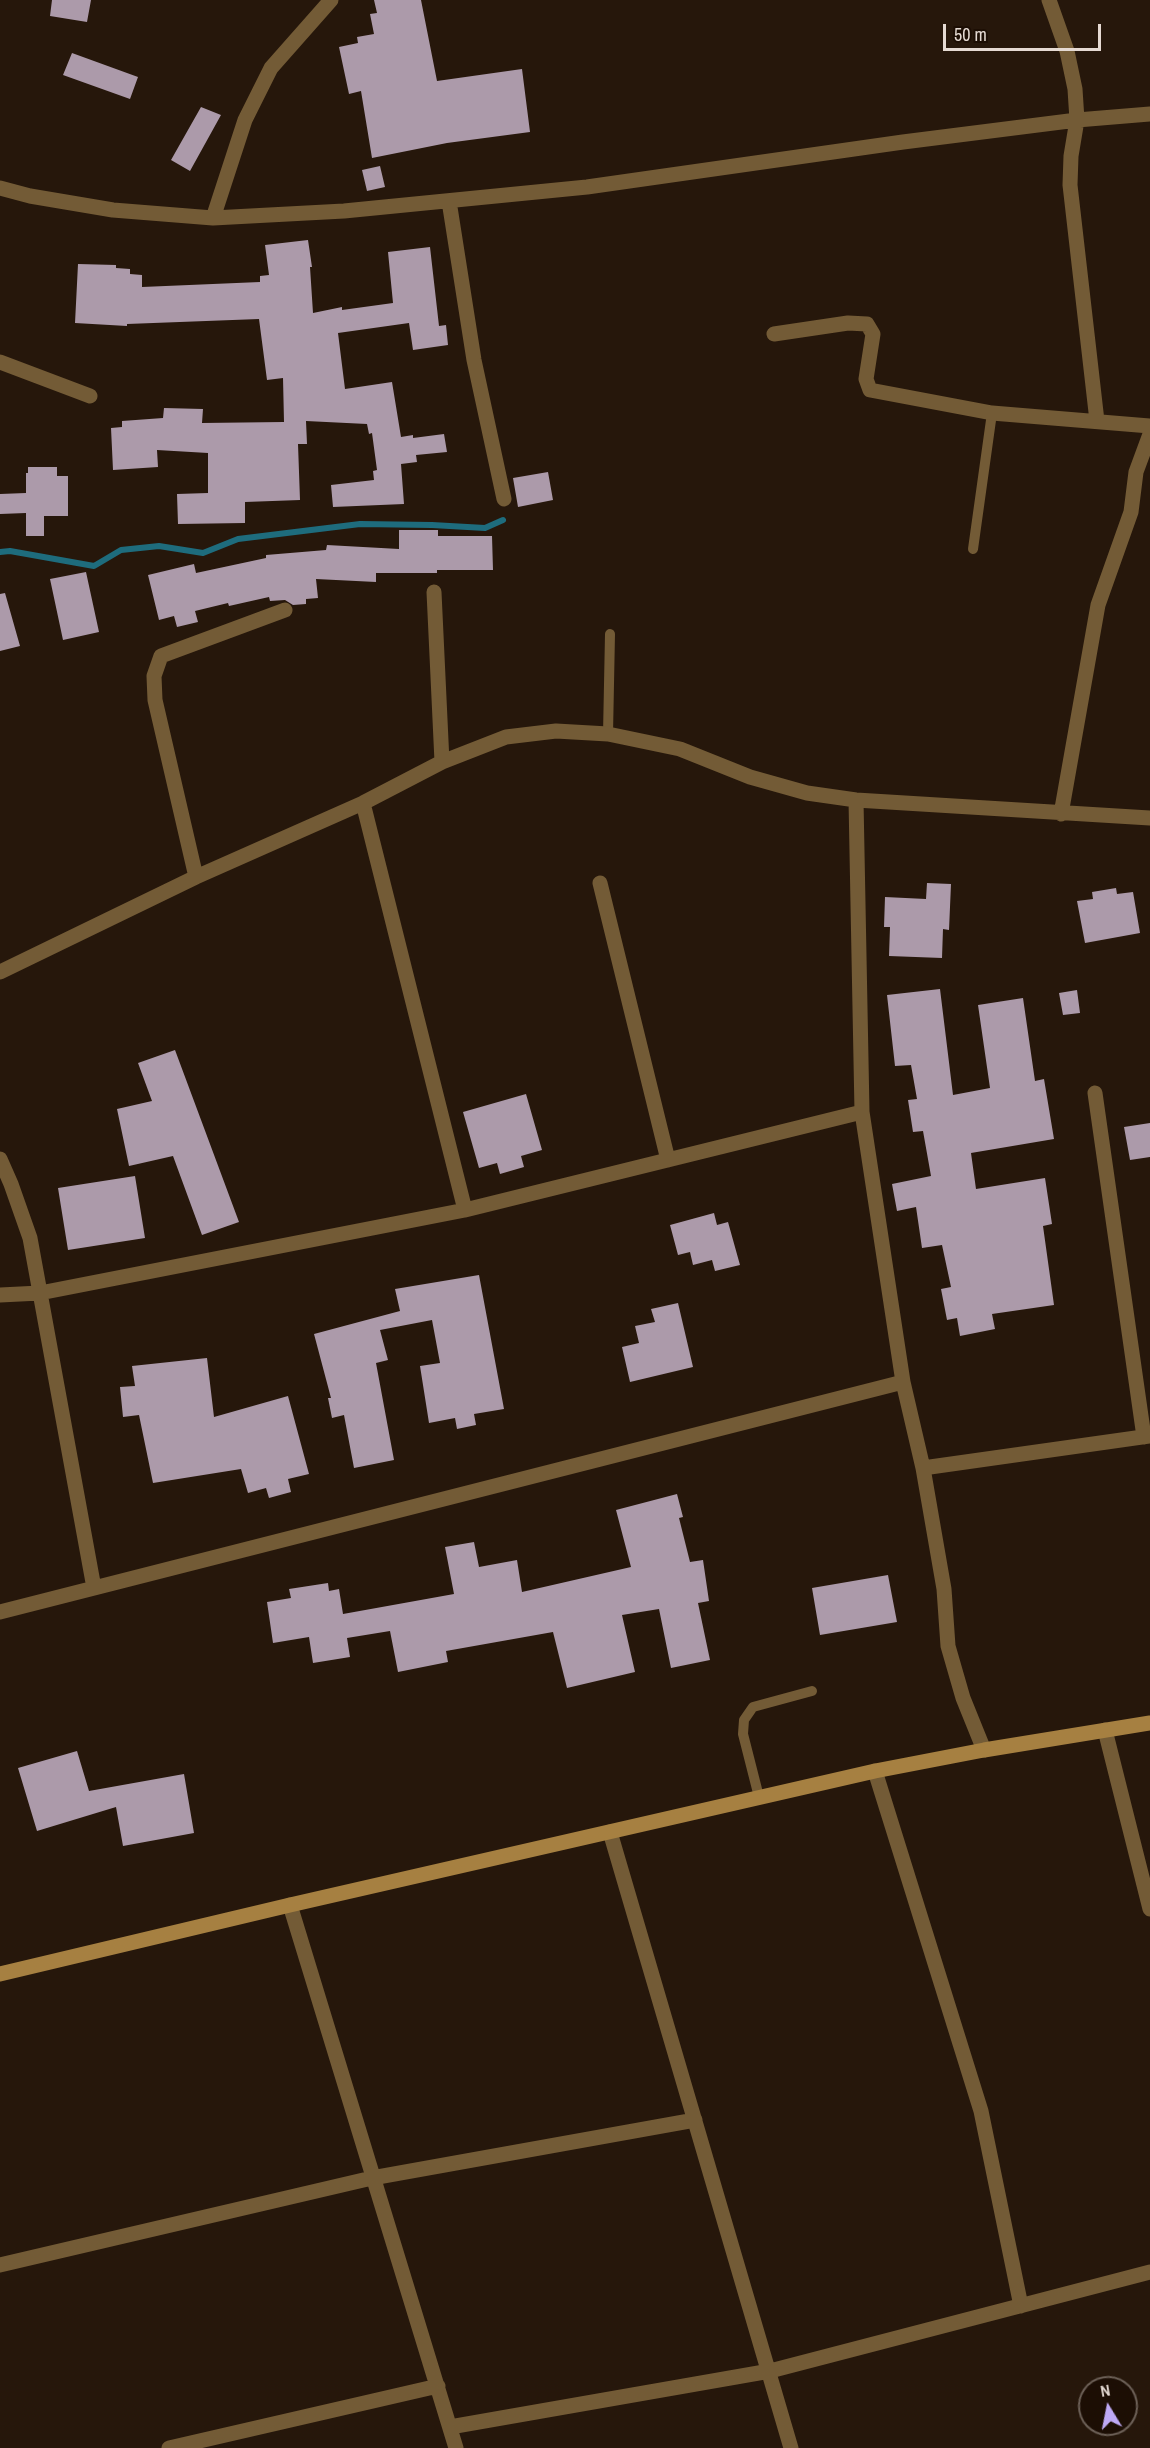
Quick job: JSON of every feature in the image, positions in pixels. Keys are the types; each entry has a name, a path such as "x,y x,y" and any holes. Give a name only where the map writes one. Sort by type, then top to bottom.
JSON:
{"street":[{"path":"213,218 245,120 271,68 332,0"},
{"path":"1049,0 1067,51 1075,89 1077,120 1071,156 1070,185 1097,421"},
{"path":"0,188 30,196 113,210 213,218 344,211 586,187 903,142 1077,120 1150,114"},
{"path":"449,201 474,360 504,499"},
{"path":"774,334 848,323 867,324 873,334 866,379 870,390 992,413 1150,426"},
{"path":"0,362 90,396"},
{"path":"1060,814 1098,605 1131,512 1136,472 1150,434"},
{"path":"434,592 442,762"},
{"path":"196,877 155,700 154,676 161,656 285,610"},
{"path":"0,972 196,877 363,803 442,762 506,737 556,731 608,734 680,749 750,777 807,793 856,800 1150,818"},
{"path":"856,800 862,1112 903,1382 923,1468 944,1589 948,1646 963,1698 984,1750"},
{"path":"363,803 465,1210"},
{"path":"600,883 668,1160"},
{"path":"923,1468 1147,1436 1095,1093"},
{"path":"0,1295 40,1293 465,1210 862,1112"},
{"path":"0,1159 30,1238 94,1588"},
{"path":"0,1612 903,1382"},
{"path":"0,1974 875,1771 984,1750 1150,1724"},
{"path":"1105,1730 1150,1909"},
{"path":"875,1771 981,2111 1022,2306"},
{"path":"610,1832 791,2448"},
{"path":"290,1905 456,2448"},
{"path":"0,2265 372,2178 695,2120"},
{"path":"450,2427 770,2371 1150,2272"},
{"path":"169,2448 438,2386"}],"lane":[{"path":"972,549 992,413"},
{"path":"608,734 610,634"},
{"path":"759,1797 743,1734 744,1720 753,1707 812,1691"}],"building":[{"path":"52,0 91,0 87,22 50,16"},
{"path":"374,0 421,0 437,81 522,69 530,132 447,143 372,158 361,91 349,94 339,47 358,43 357,37 374,34 370,14 377,13"},
{"path":"72,53 138,77 130,99 63,75"},
{"path":"201,107 221,115 190,171 171,160"},
{"path":"380,166 385,187 367,191 362,170"},
{"path":"308,240 312,267 310,267 313,313 342,307 342,310 393,303 388,252 430,247 439,326 446,325 448,345 413,350 409,323 338,333 345,389 392,382 401,437 413,435 413,438 444,434 447,452 416,455 417,462 401,464 404,504 333,507 331,485 374,480 373,471 377,470 372,433 369,434 367,424 306,421 307,444 298,444 300,500 245,502 245,523 178,524 177,494 208,493 208,453 157,450 158,467 113,470 111,428 122,427 122,421 163,418 164,408 203,409 202,423 284,422 283,378 267,380 259,319 127,324 127,326 75,323 78,264 116,265 116,268 130,269 130,274 142,275 142,287 260,282 260,276 269,275 265,245"},
{"path":"28,467 57,467 57,476 68,476 68,516 44,516 44,536 26,536 26,513 0,514 0,494 26,493"},
{"path":"548,472 553,500 518,507 513,478"},
{"path":"399,530 438,530 438,536 492,536 493,570 376,573 376,582 316,579 318,598 306,599 306,604 293,605 285,600 270,601 269,597 195,611 198,622 177,627 174,616 159,620 148,575 194,564 196,573 266,558 266,555 326,550 327,545 399,549"},
{"path":"86,572 99,632 63,640 50,579"},
{"path":"5,593 20,646 0,651 0,594"},
{"path":"927,883 951,884 949,930 943,929 942,958 889,956 890,927 884,927 885,897 926,899"},
{"path":"1116,888 1117,894 1133,892 1140,933 1085,943 1077,901 1093,899 1092,892"},
{"path":"940,989 953,1095 990,1088 978,1005 1023,998 1035,1081 1044,1079 1054,1139 971,1153 976,1189 1045,1178 1052,1224 1043,1226 1054,1305 992,1314 995,1329 960,1336 957,1318 947,1320 941,1289 951,1287 942,1245 922,1248 916,1207 897,1211 892,1184 931,1176 923,1131 913,1132 908,1100 917,1099 911,1065 895,1066 887,995"},
{"path":"1077,990 1080,1013 1063,1015 1059,993"},
{"path":"175,1050 239,1222 202,1235 173,1156 129,1166 117,1109 152,1101 138,1063"},
{"path":"526,1094 542,1150 521,1156 524,1167 500,1174 497,1163 479,1168 463,1112"},
{"path":"1150,1123 1150,1157 1130,1160 1124,1127"},
{"path":"135,1176 145,1238 68,1250 58,1188"},
{"path":"714,1213 717,1225 728,1222 740,1265 715,1271 712,1260 693,1265 690,1252 678,1255 670,1225"},
{"path":"479,1275 504,1409 474,1414 476,1425 457,1429 455,1418 429,1423 420,1366 440,1363 432,1320 380,1330 388,1360 376,1363 394,1460 354,1468 344,1415 332,1418 328,1398 331,1398 314,1334 400,1311 395,1289"},
{"path":"678,1303 693,1367 630,1382 622,1347 639,1343 635,1326 655,1322 651,1309"},
{"path":"207,1358 214,1417 288,1396 309,1474 288,1479 291,1492 269,1498 266,1488 248,1493 241,1469 153,1483 139,1415 123,1417 120,1387 135,1386 132,1366"},
{"path":"677,1494 683,1517 679,1518 690,1562 703,1560 709,1601 698,1603 710,1660 671,1668 659,1609 622,1615 635,1672 567,1688 553,1632 446,1651 448,1662 398,1672 390,1631 347,1638 350,1657 313,1663 309,1637 273,1643 267,1602 291,1598 289,1589 328,1583 329,1591 339,1589 343,1614 454,1594 445,1547 474,1542 479,1567 517,1560 522,1592 631,1567 616,1510"},
{"path":"888,1575 897,1622 820,1635 812,1588"},
{"path":"77,1751 89,1791 184,1774 194,1833 123,1846 116,1807 37,1831 18,1768"}],"waterway":[{"path":"0,552 10,551 94,566 121,550 159,546 203,553 238,539 360,524 485,528 503,520"}]}
